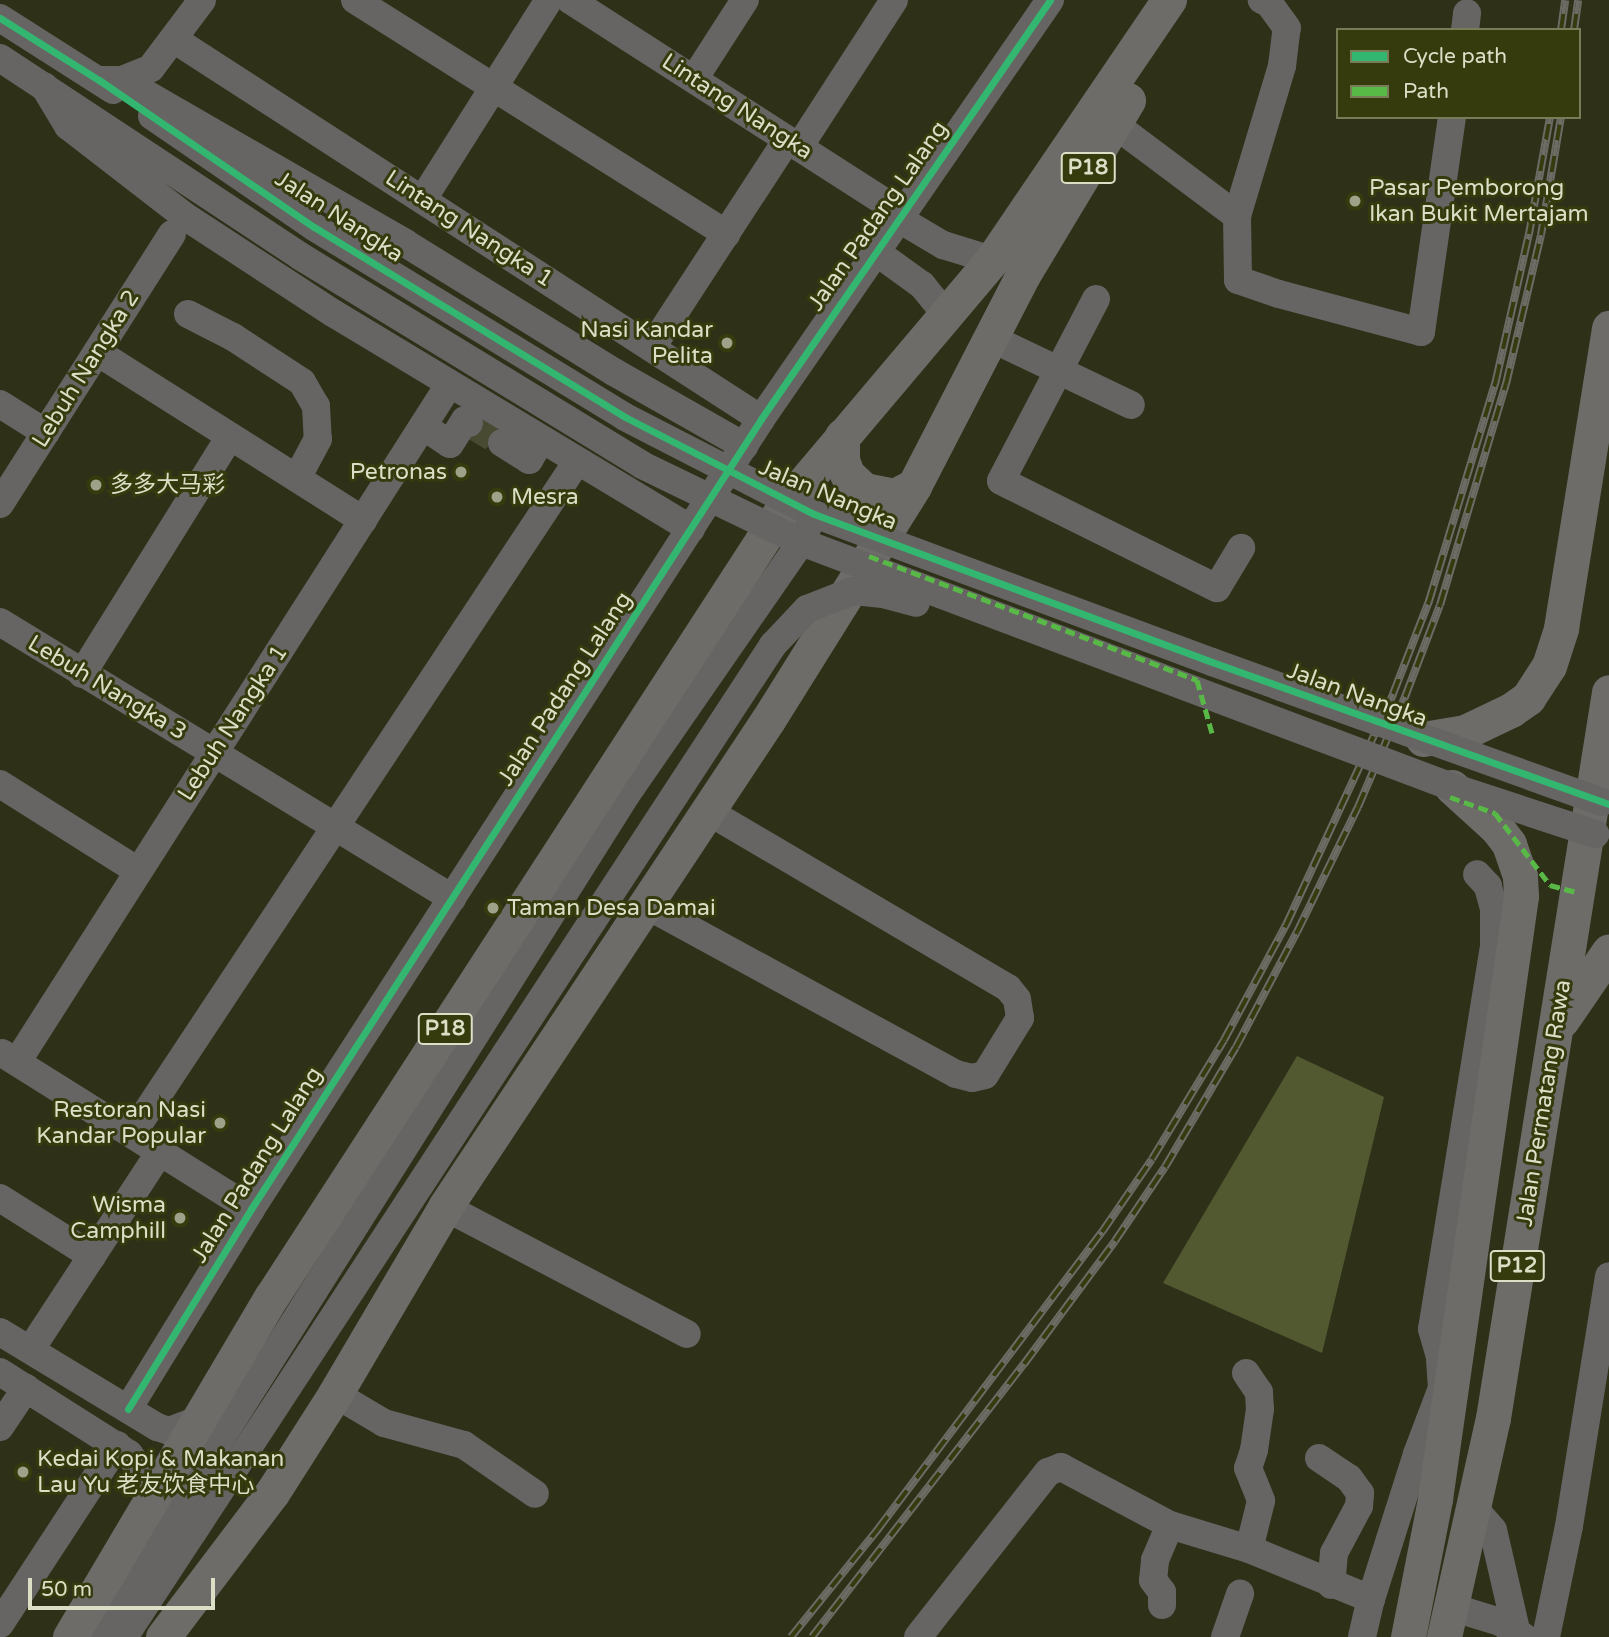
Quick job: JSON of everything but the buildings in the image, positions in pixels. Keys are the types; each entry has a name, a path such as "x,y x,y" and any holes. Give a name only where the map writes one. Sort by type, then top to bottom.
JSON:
{"main road":[{"name":"P18","path":"71,1637 173,1513 197,1420 272,1296 799,510 842,436 992,260 1169,0"},
{"name":"P18","path":"163,1637 272,1493 335,1394 445,1207 708,811 914,486 1023,275 1190,0"},
{"path":"1423,739 1465,732 1511,710 1528,698 1549,666 1561,628 1609,328"},
{"path":"842,436 842,460 847,474 864,490 894,495 914,486"},
{"path":"799,510 803,503 822,506 838,514 852,527 861,544 865,562"},
{"name":"Jalan Permatang Rawa","path":"1448,1622 1493,1418 1577,892 1599,849 1609,692"},
{"path":"1408,1637 1437,1485 1521,896 1520,876 1509,844 1497,828 1451,787"},
{"path":"1557,1025 1570,1011 1609,951"}],"street":[{"path":"110,80 151,68 175,40 202,0"},
{"path":"355,0 726,234"},
{"path":"423,199 550,0"},
{"name":"Lintang Nangka","path":"570,0 607,10 694,79 943,245 992,260"},
{"path":"694,79 745,0"},
{"path":"652,348 726,234 894,0"},
{"name":"Jalan Padang Lalang","path":"128,1409 251,1209 761,419 1050,0"},
{"path":"1262,0 1269,3 1287,28 1282,66 1237,216 1238,280 1279,294 1421,332 1452,119"},
{"name":"Jalan Nangka","path":"0,18 110,80 314,227 625,418 799,510 1423,739 1604,787"},
{"name":"Lintang Nangka 1","path":"175,40 761,419"},
{"path":"0,58 300,256 642,465 801,542 1451,787 1599,849"},
{"path":"110,80 405,243 744,446"},
{"path":"44,86 68,126 183,215 449,385 691,529"},
{"path":"1114,124 1237,216"},
{"name":"Lebuh Nangka 2","path":"0,504 172,234"},
{"path":"876,252 922,285 946,315"},
{"path":"1096,299 1001,481 1217,588 1241,548"},
{"path":"188,314 233,337 302,382 316,406 318,439 297,478"},
{"path":"991,338 1131,405"},
{"path":"96,352 363,520"},
{"name":"Lebuh Nangka 1","path":"251,1209 8,1057 138,871 449,385"},
{"path":"0,404 46,433"},
{"path":"628,492 656,486 676,464 684,437 676,407"},
{"path":"423,426 450,444 465,420 469,423"},
{"path":"82,674 230,436"},
{"path":"502,443 529,460 541,440"},
{"path":"132,1134 337,828 576,463"},
{"path":"96,1637 626,796 801,542 799,510"},
{"path":"124,1637 173,1513 773,645 807,609 853,591 883,594 1074,647"},
{"name":"Lebuh Nangka 3","path":"0,622 452,898"},
{"path":"3,791 138,871"},
{"path":"646,905 956,1074 971,1078 985,1075 1020,1018 1017,999 1008,988 708,811"},
{"path":"1362,1637 1371,1599 1442,1388 1440,1357 1432,1329 1494,945 1494,909 1488,887 1477,874"},
{"path":"31,1349 159,1152"},
{"path":"0,1198 92,1255"},
{"path":"445,1207 687,1334"},
{"path":"1546,1637 1569,1526 1609,1276"},
{"path":"0,1332 169,1431 197,1420"},
{"path":"0,1372 117,1445 139,1465 173,1513"},
{"path":"1246,1373 1259,1392 1260,1409 1254,1450 1248,1468 1261,1501 1249,1549"},
{"path":"0,1427 26,1388"},
{"path":"335,1394 384,1423 464,1445 535,1494"},
{"path":"3,1614 117,1445"},
{"path":"1319,1458 1349,1478 1360,1493 1359,1506 1334,1553 1331,1585"},
{"path":"918,1637 1048,1472 1061,1466 1170,1525 1249,1549 1331,1585 1371,1599"},
{"path":"1474,1507 1493,1530 1520,1634"},
{"path":"1162,1605 1162,1592 1153,1580 1155,1560 1170,1525"},
{"path":"1225,1637 1240,1594"},
{"path":"1448,1622 1500,1622 1520,1634"}],"green space":[{"path":"1297,1056 1384,1097 1322,1353 1163,1283"}],"tunnel":[{"path":"469,423 502,443"}],"railway":[{"path":"1561,28 1565,0"},
{"path":"1574,28 1578,0"},
{"path":"791,1637 878,1529 1102,1232 1152,1159 1224,1040 1286,925 1393,694 1429,601 1496,380 1529,234 1550,119"},
{"path":"812,1637 1024,1364 1115,1241 1165,1167 1236,1047 1297,932 1358,807 1405,697 1440,605 1506,384 1541,235 1561,119"}],"marked path":[{"path":"869,556 1197,680 1212,733"},
{"path":"1450,797 1495,813 1550,885 1577,892"}],"cycle path":[{"path":"128,1409 251,1209 761,419 1050,0"},
{"path":"0,18 99,80 314,227 625,417 814,514 1212,662 1609,804"}],"place":[{"name":"Pasar Pemborong Ikan Bukit Mertajam","path":"1355,201"},
{"name":"Nasi Kandar Pelita","path":"727,343"},
{"name":"Petronas","path":"461,472"},
{"name":"多多大马彩","path":"96,485"},
{"name":"Mesra","path":"497,497"},
{"name":"Taman Desa Damai","path":"493,908"},
{"name":"Restoran Nasi Kandar Popular","path":"220,1123"},
{"name":"Wisma Camphill","path":"180,1218"},
{"name":"Kedai Kopi & Makanan Lau Yu 老友饮食中心","path":"23,1472"}]}
